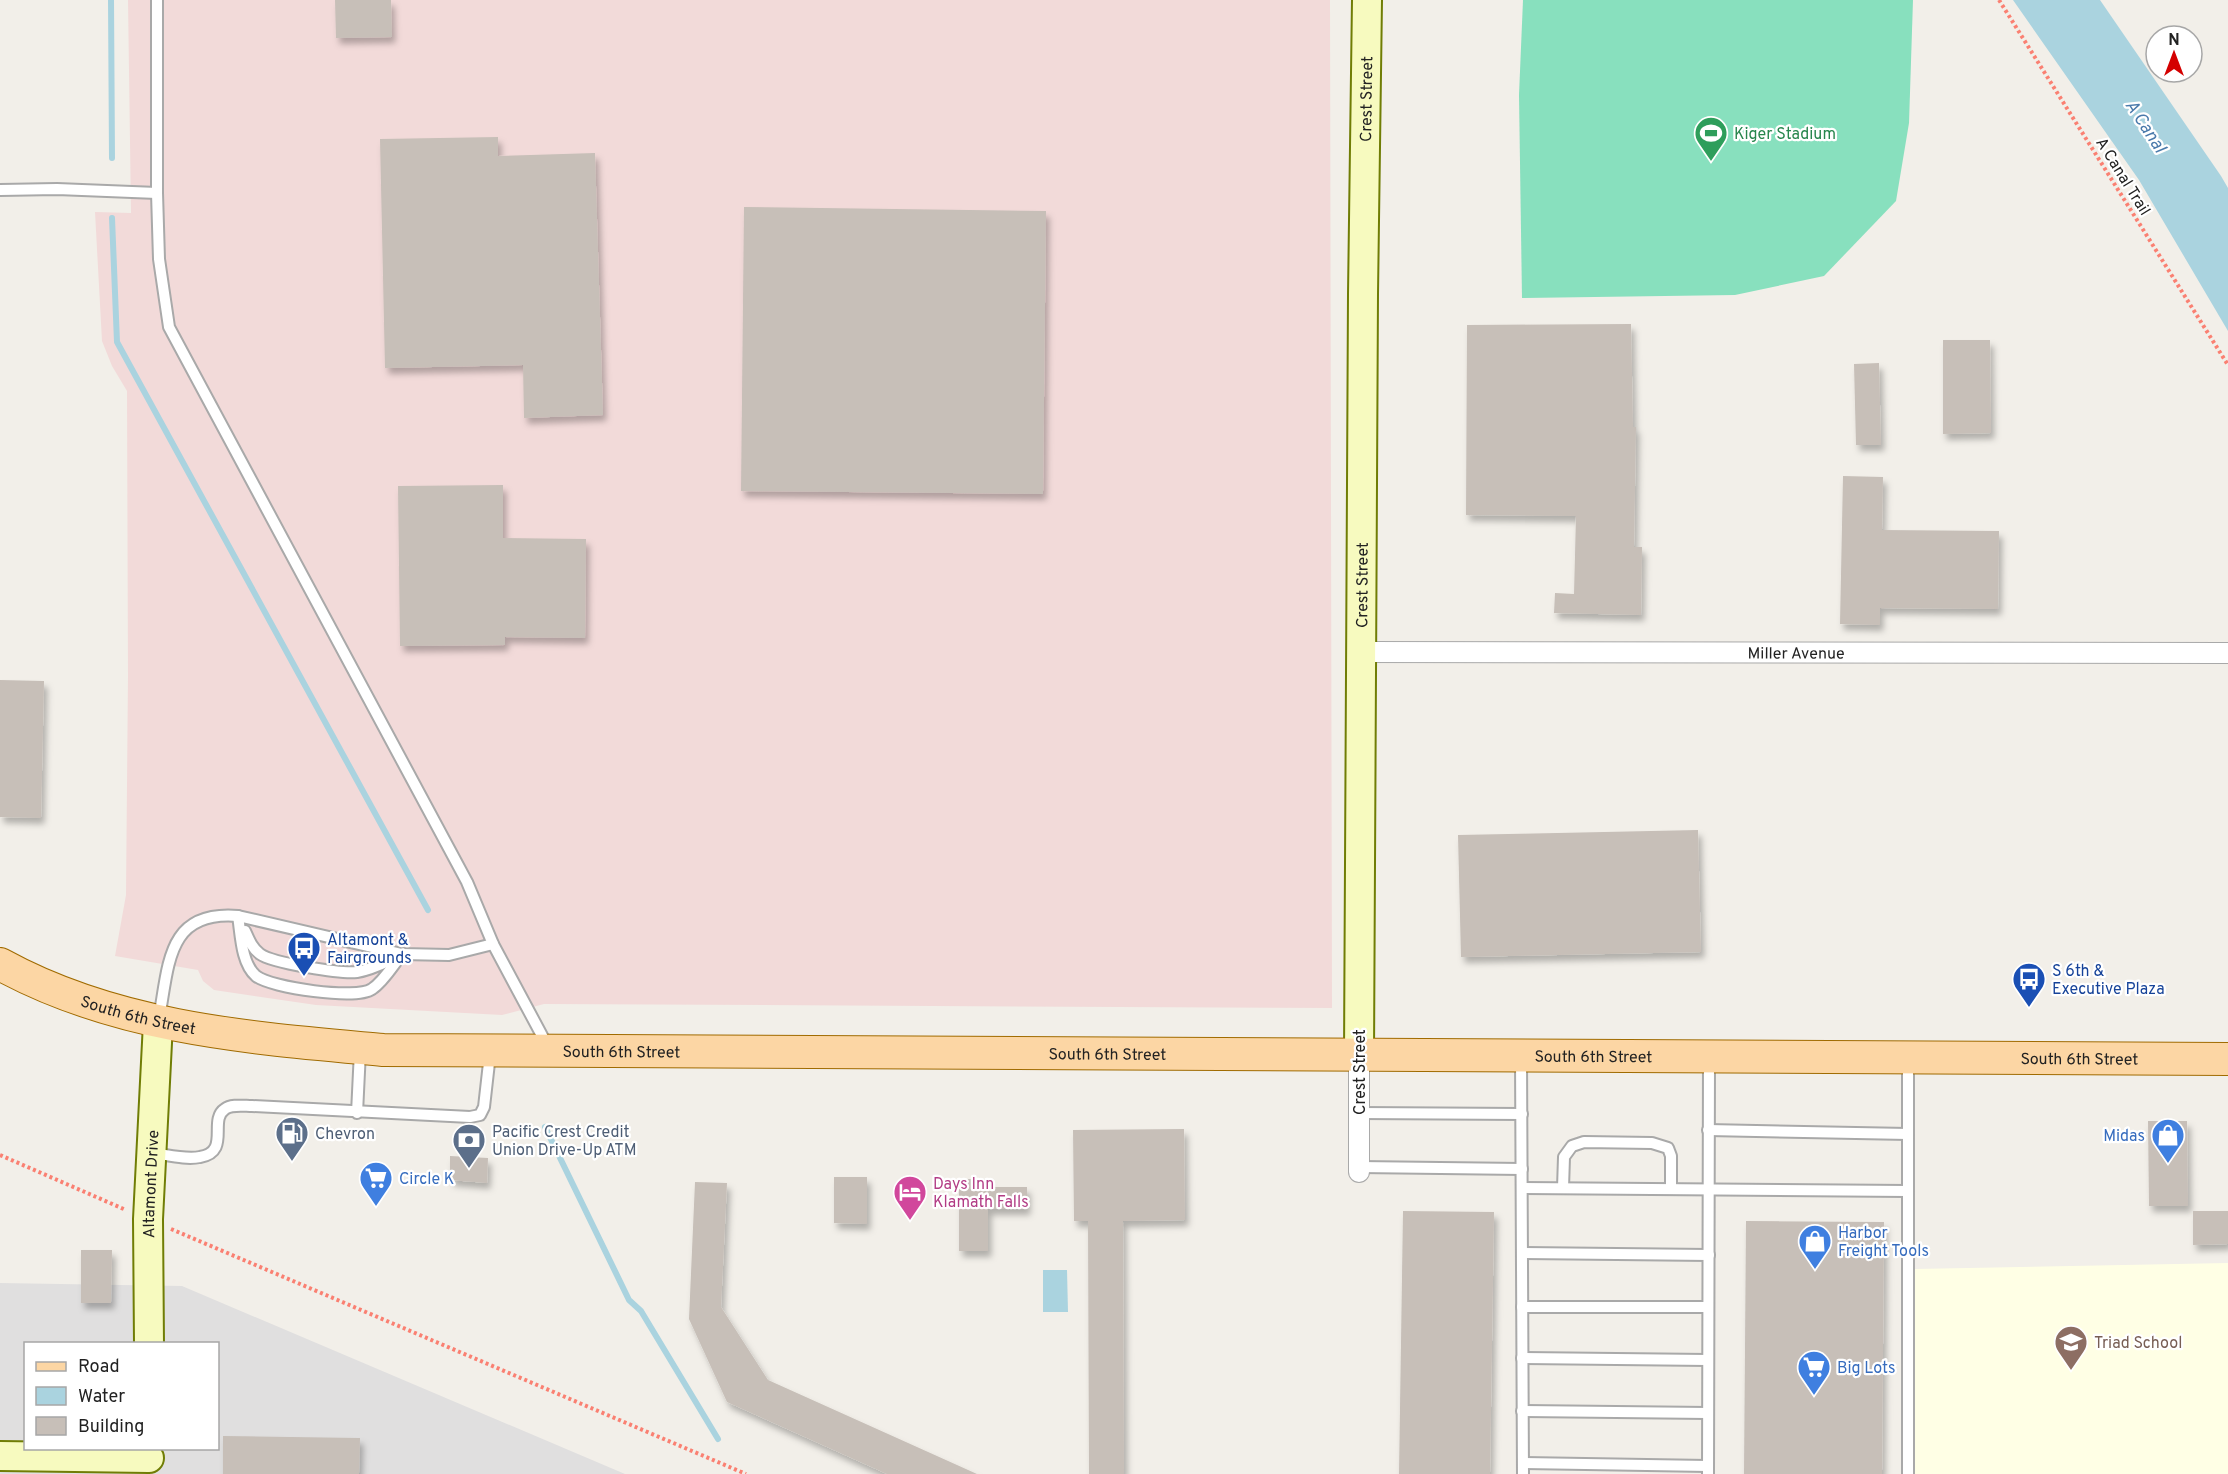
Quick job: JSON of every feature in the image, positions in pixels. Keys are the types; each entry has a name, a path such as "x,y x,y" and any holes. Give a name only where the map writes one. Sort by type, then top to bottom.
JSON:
{"main road":[{"name":"South 6th Street","path":"0,964 84,1002 158,1023 237,1036 360,1048 490,1051 2228,1059"}],"street":[{"name":"Crest Street","path":"1359,1169 1363,294 1367,0"},
{"name":"Miller Avenue","path":"1362,652 2228,653"},
{"name":"Altamont Drive","path":"149,1342 148,1219 158,1023"},
{"path":"0,1456 149,1460"}],"lane":[{"path":"157,0 159,259 169,327 467,882 493,944 520,999 550,1051"},
{"path":"0,190 57,189 157,193"},
{"path":"158,1023 172,947 198,920 217,914 238,916 402,954 449,955 493,944"},
{"path":"238,916 247,964 257,976 271,983 333,994 362,994 373,988 402,954"},
{"path":"238,916 251,944 261,955 275,961 339,972 356,972 372,969 402,954"},
{"path":"357,1113 360,1048"},
{"path":"151,1153 198,1158 210,1154 216,1147 220,1115 223,1110 230,1107 252,1106 470,1118 480,1115 484,1107 490,1051"},
{"path":"1521,1055 1523,1469 1708,1470 1709,1056"},
{"path":"1908,1057 1908,1474"},
{"path":"1359,1113 1522,1114"},
{"path":"1708,1130 1908,1134"},
{"path":"1563,1188 1564,1156 1572,1146 1584,1142 1652,1143 1668,1148 1671,1156 1671,1188"},
{"path":"1359,1169 1522,1168"},
{"path":"1522,1188 1908,1191"},
{"path":"1522,1253 1709,1255"},
{"path":"1522,1307 1708,1307"},
{"path":"1522,1358 1708,1360"},
{"path":"1522,1412 1708,1413"}],"path":[{"name":"A Canal Trail","path":"1999,0 2228,365"},
{"path":"0,1155 747,1474"}],"shaded area":[{"path":"128,0 1330,0 1332,1008 544,1004 502,1015 316,1005 214,990 203,981 198,970 115,956 126,895 127,391 112,366 102,341 95,212 131,213"},
{"name":"Triad School","path":"2228,1263 2228,1474 1911,1474 1915,1269"},
{"path":"0,1283 182,1286 625,1474 0,1474"}],"green space":[{"name":"Kiger Stadium","path":"1523,0 1913,0 1909,123 1896,201 1824,276 1735,295 1522,298 1519,95"}],"water":[{"name":"A Canal","path":"2013,0 2100,0 2144,64 2144,84 2158,84 2221,176 2228,188 2228,331 2139,180"},
{"path":"1043,1270 1067,1270 1068,1312 1043,1312"}],"building":[{"path":"335,0 391,0 392,37 336,38"},
{"path":"498,137 498,156 595,153 603,415 524,418 523,365 385,368 380,139"},
{"path":"744,207 1046,211 1043,494 741,491"},
{"path":"1631,324 1633,427 1636,427 1634,547 1642,547 1641,615 1554,613 1555,593 1574,594 1576,516 1466,515 1467,325"},
{"path":"1943,340 1990,340 1991,433 1943,434"},
{"path":"1879,363 1881,445 1856,445 1854,364"},
{"path":"1843,476 1883,477 1882,530 1999,531 1998,609 1880,608 1880,625 1840,624"},
{"path":"503,485 503,538 586,539 585,638 505,637 505,645 400,646 398,486"},
{"path":"0,680 44,681 41,818 0,817"},
{"path":"1698,830 1701,952 1461,957 1458,835"},
{"name":"Midas","path":"2148,1121 2187,1121 2188,1206 2149,1206"},
{"path":"1184,1129 1185,1220 1123,1221 1124,1474 1089,1474 1088,1221 1074,1221 1073,1130"},
{"name":"Pacific Crest Credit Union Drive-Up ATM","path":"450,1156 488,1158 487,1183 450,1180"},
{"path":"834,1177 867,1177 867,1224 834,1223"},
{"path":"959,1179 988,1179 988,1187 1027,1187 1027,1209 988,1209 988,1251 959,1251"},
{"path":"695,1182 727,1183 721,1307 768,1380 977,1474 887,1474 727,1402 689,1319"},
{"path":"1403,1211 1494,1212 1490,1474 1399,1474"},
{"path":"2193,1211 2228,1211 2228,1244 2193,1245"},
{"name":"Big Lots","path":"1746,1221 1884,1222 1882,1474 1744,1474"},
{"path":"81,1250 112,1250 111,1303 81,1303"},
{"path":"223,1436 360,1438 359,1474 223,1474"}],"waterway":[{"path":"111,0 112,158"},
{"path":"112,218 117,342 428,910"},
{"path":"545,1127 629,1300 641,1311 718,1439"}],"place":[{"name":"Kiger Stadium","path":"1711,162"},
{"name":"Altamont & Fairgrounds","path":"304,977"},
{"name":"S 6th & Executive Plaza","path":"2029,1008"},
{"name":"Chevron","path":"292,1162"},
{"name":"Midas","path":"2168,1164"},
{"name":"Pacific Crest Credit Union Drive-Up ATM","path":"469,1169"},
{"name":"Circle K","path":"376,1207"},
{"name":"Days Inn Klamath Falls","path":"910,1221"},
{"name":"Harbor Freight Tools","path":"1815,1270"},
{"name":"Triad School","path":"2071,1371"},
{"name":"Big Lots","path":"1814,1396"}]}
